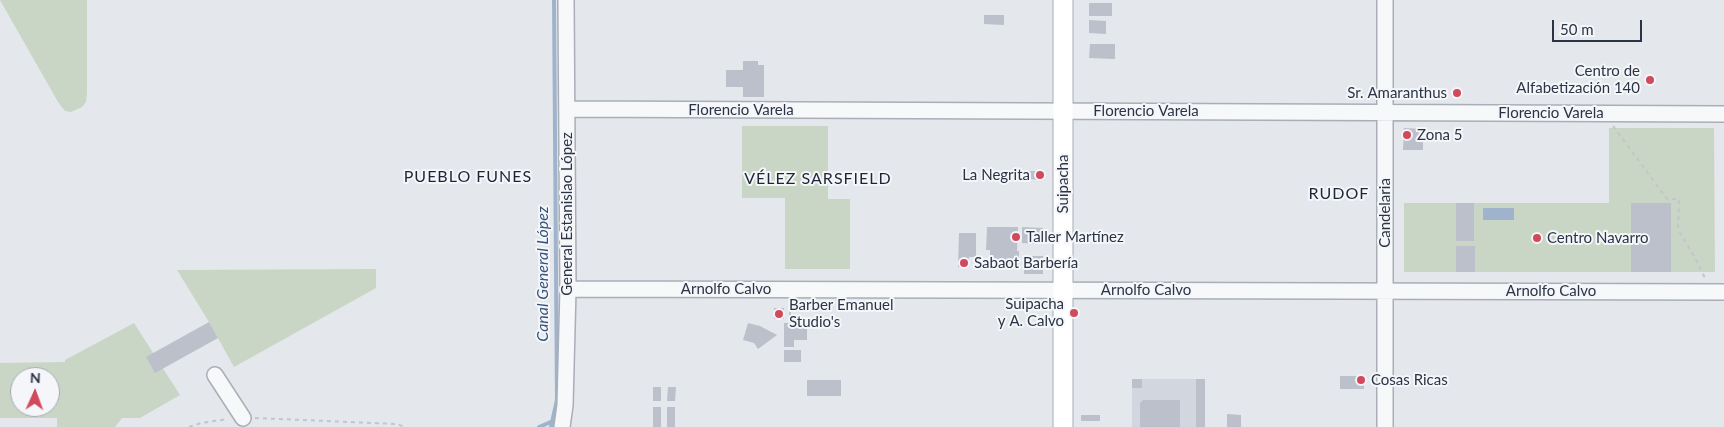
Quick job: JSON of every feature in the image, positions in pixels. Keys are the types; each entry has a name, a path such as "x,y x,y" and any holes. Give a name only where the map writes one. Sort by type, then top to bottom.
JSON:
{"main road":[{"name":"Suipacha","path":"1063,0 1063,427"}],"street":[{"name":"General Estanislao López","path":"562,427 566,397 568,289 566,0"},
{"name":"Candelaria","path":"1385,0 1385,427"},
{"name":"Florencio Varela","path":"567,109 1724,114"},
{"name":"Arnolfo Calvo","path":"568,289 1718,292"},
{"path":"215,375 243,418"}],"path":[{"path":"1605,113 1618,134 1667,199 1679,199 1678,229 1718,292"},
{"path":"790,289 790,323"},
{"path":"189,427 201,423 243,418 397,424 405,427"}],"shaded area":[{"path":"1132,379 1205,379 1205,427 1132,427"}],"green space":[{"path":"0,0 87,0 87,94 86,102 82,107 71,112 65,111 58,102"},
{"path":"742,126 828,126 828,199 850,199 850,269 785,269 785,198 742,198"},
{"name":"Centro Navarro","path":"1609,128 1714,128 1715,272 1404,272 1404,203 1609,203"},
{"path":"376,269 376,288 234,367 177,270"},
{"path":"134,323 180,395 140,418 122,418 115,427 57,427 57,418 0,418 0,363 65,362 65,360"}],"water":[{"path":"1483,208 1514,208 1514,220 1483,220"}],"building":[{"path":"1089,3 1112,3 1112,16 1089,16"},
{"path":"984,15 1004,15 1004,25 984,24"},
{"path":"1089,20 1106,21 1106,34 1089,33"},
{"path":"1090,44 1115,44 1115,59 1089,58"},
{"path":"743,61 758,61 758,65 764,65 764,97 743,97 743,87 726,87 726,70 743,70"},
{"path":"1404,128 1423,129 1423,150 1403,150"},
{"path":"1027,171 1044,171 1044,180 1027,179"},
{"path":"1456,203 1474,203 1474,241 1456,241"},
{"path":"1631,203 1671,203 1671,272 1631,272"},
{"path":"987,227 1018,227 1017,251 1019,251 1019,266 990,265 990,250 986,250"},
{"path":"1022,227 1043,228 1042,244 1022,243"},
{"path":"959,233 976,233 976,257 969,257 968,267 958,267"},
{"path":"1456,246 1475,246 1475,272 1456,272"},
{"path":"1024,256 1043,256 1043,274 1024,274"},
{"name":"Barber Emanuel Studio's","path":"774,308 784,308 784,319 774,319"},
{"path":"209,322 218,338 155,373 146,357"},
{"path":"748,323 760,326 777,335 758,349 754,343 743,340"},
{"path":"784,323 807,323 807,340 794,340 794,347 784,347"},
{"path":"784,350 801,350 801,362 784,362"},
{"path":"1340,376 1364,376 1364,389 1340,389"},
{"path":"1132,379 1142,379 1142,388 1132,388"},
{"path":"1196,379 1205,379 1205,427 1196,427"},
{"path":"807,380 841,380 841,396 807,396"},
{"path":"653,387 661,387 661,401 653,401"},
{"path":"668,387 676,387 675,401 667,401"},
{"path":"1143,400 1180,400 1180,427 1140,427 1140,403"},
{"path":"653,407 661,407 661,427 653,427"},
{"path":"667,407 675,407 675,427 667,427"},
{"path":"1227,414 1241,415 1241,427 1227,427"},
{"path":"1081,415 1100,415 1100,421 1081,421"}],"waterway":[{"name":"Canal General López","path":"551,427 557,400 554,0"},
{"path":"539,427 553,421"}],"place":[{"name":"Centro de Alfabetización 140","path":"1650,80"},
{"name":"Sr. Amaranthus","path":"1457,93"},
{"name":"Zona 5","path":"1407,135"},
{"name":"La Negrita","path":"1040,175"},
{"name":"Taller Martínez","path":"1016,237"},
{"name":"Centro Navarro","path":"1537,238"},
{"name":"Sabaot Barbería","path":"964,263"},
{"name":"Suipacha y A. Calvo","path":"1074,313"},
{"name":"Barber Emanuel Studio's","path":"779,314"},
{"name":"Cosas Ricas","path":"1361,380"}],"district":[{"name":"PUEBLO FUNES","path":"468,177"},
{"name":"VÉLEZ SARSFIELD","path":"818,179"},
{"name":"RUDOF","path":"1339,194"}]}
